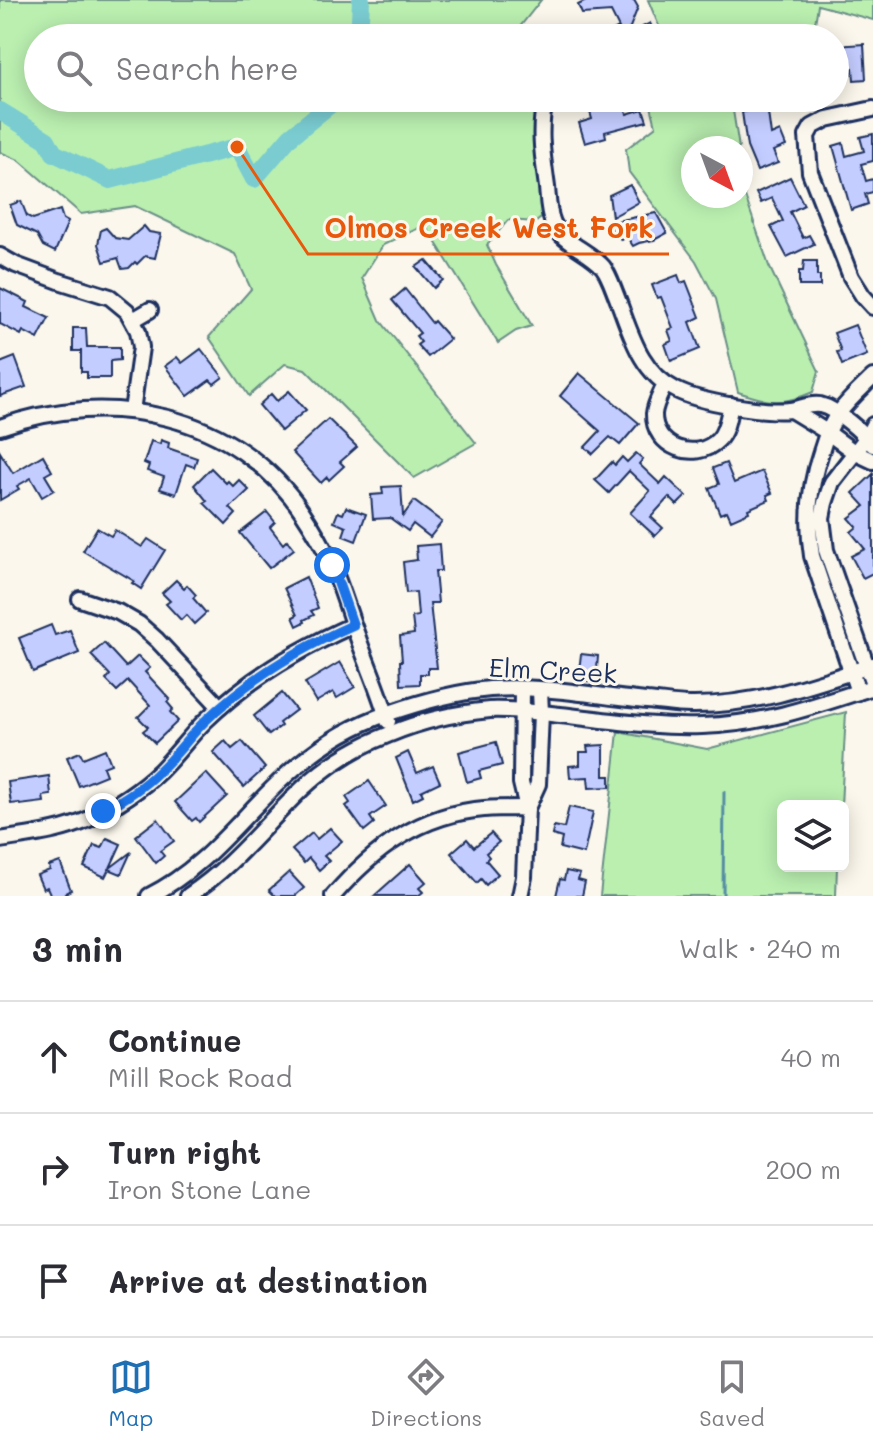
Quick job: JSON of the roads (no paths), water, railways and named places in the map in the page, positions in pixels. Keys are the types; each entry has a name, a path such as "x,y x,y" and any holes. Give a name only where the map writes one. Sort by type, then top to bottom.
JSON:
{"street":[{"path":"873,109 827,119 812,127 807,136 810,172 851,277 873,307"},
{"path":"543,112 540,135 553,221 563,237 604,269 643,360 665,384 684,394 757,410 791,410 819,405 871,436 854,452 832,482 822,518 826,550 870,666 868,687"},
{"path":"0,256 16,265 110,297 119,303 133,320 141,347 132,411"},
{"path":"133,320 150,310"},
{"path":"868,687 851,673 812,556 809,537 810,494 827,432 838,414 873,377"},
{"path":"665,384 654,413 656,426 670,445 682,451 695,452 719,439 731,405"},
{"path":"0,427 47,413 79,409 105,408 158,415 208,432 273,476 301,510 330,561 391,733"},
{"path":"791,410 873,461"},
{"path":"80,599 118,612 139,624 220,707"},
{"path":"0,840 85,821 124,800 161,770 203,722 235,694 315,642 353,625"},
{"name":"Elm Creek","path":"149,896 205,858 299,763 346,733 386,714 490,689 540,690 688,705 732,703 772,697 870,666"},
{"name":"Elm Creek","path":"188,896 212,880 243,851 305,786 362,746 391,733 451,716 491,710 674,726 748,723 783,716 868,687"},
{"path":"520,896 524,877 527,808 521,783 522,689"},
{"path":"527,808 538,784 540,690"},
{"path":"521,758 539,758"},
{"path":"333,896 354,872 389,843 430,822 452,814 482,809 527,808"}],"waterway":[{"path":"360,24 361,0"},
{"path":"0,111 47,140 54,153 110,180 237,147 254,179 290,137 321,112"},
{"path":"723,896 724,792"}],"place":[{"name":"Olmos Creek West Fork","path":"237,147"}]}
